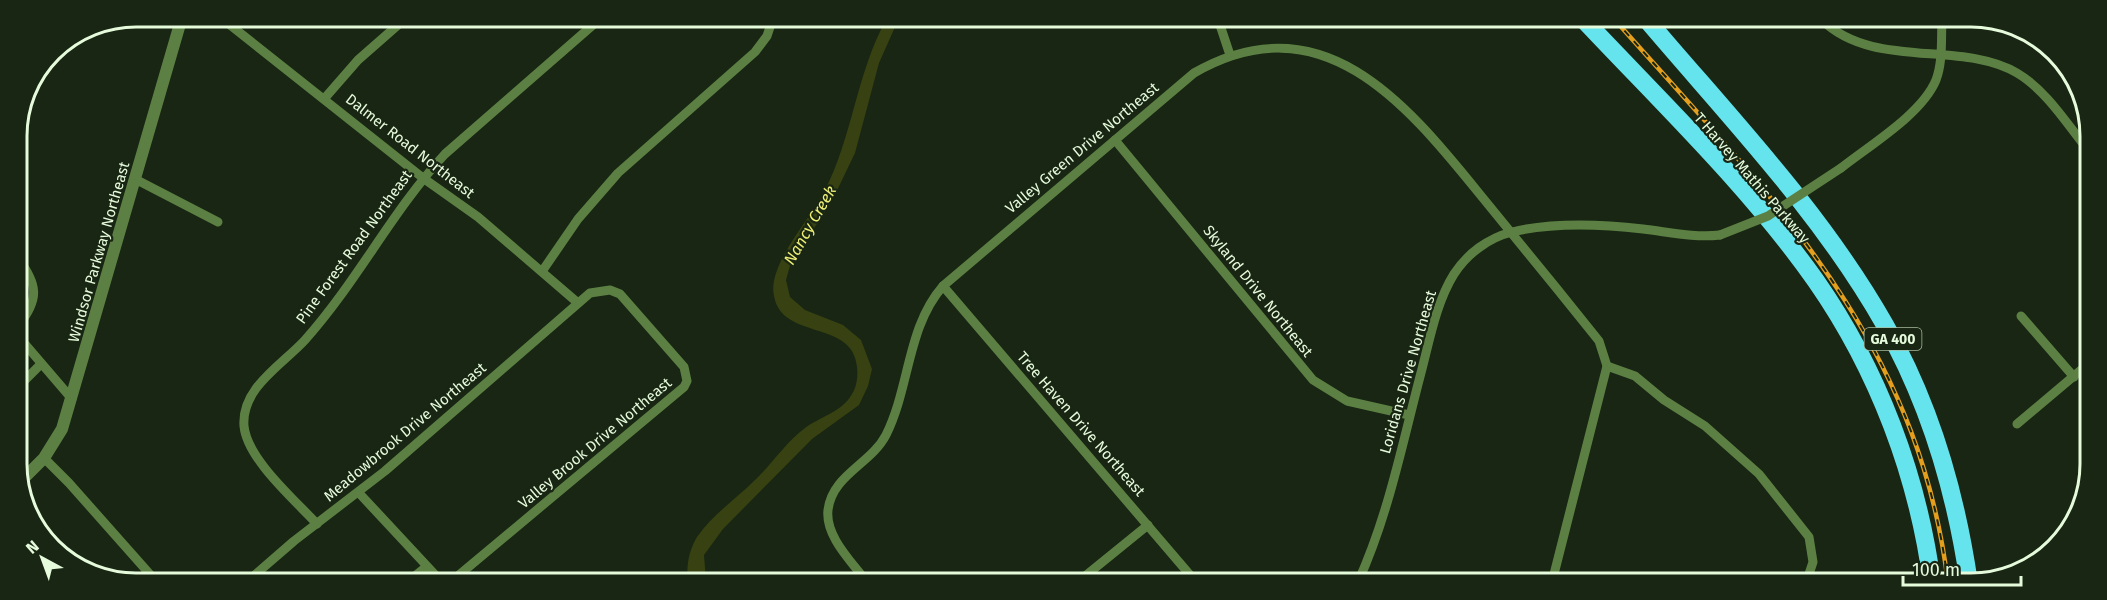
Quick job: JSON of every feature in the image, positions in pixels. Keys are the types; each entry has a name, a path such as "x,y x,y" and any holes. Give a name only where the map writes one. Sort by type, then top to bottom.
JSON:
{"highway":[{"name":"T Harvey Mathis Parkway","path":"1591,27 1755,203 1797,255 1830,303 1869,373 1896,438 1916,504 1930,573"},
{"name":"T Harvey Mathis Parkway","path":"1653,27 1826,233 1881,318 1917,391 1934,436 1951,495 1968,573"}],"street":[{"name":"Windsor Parkway Northeast","path":"28,474 44,458 62,429 179,27"},
{"name":"Dalmer Road Northeast","path":"239,27 324,99 423,178 478,217 543,270 578,303"},
{"path":"324,99 358,60 396,27"},
{"name":"Pine Forest Road Northeast","path":"317,524 250,446 244,426 247,406 257,387 290,356 322,318 423,178 488,115 592,27"},
{"path":"543,270 578,219 604,187 631,160 755,52 767,36 770,27"},
{"path":"1221,27 1229,52"},
{"path":"1831,27 1838,33 1863,44 1992,63 2016,72 2041,93 2080,140"},
{"name":"Loridans Drive Northeast","path":"1362,573 1382,518 1431,335 1453,276 1475,250 1511,232 1592,225 1697,236 1720,235 1768,216 1841,168 1923,100 1936,79 1941,56 1942,27"},
{"name":"Valley Green Drive Northeast","path":"860,573 829,526 828,512 831,498 837,485 873,453 886,435 900,401 924,314 943,286 1194,73 1229,52 1270,43 1293,43 1317,47 1351,61 1379,82 1412,112 1599,341 1605,353 1607,366"},
{"name":"Skyland Drive Northeast","path":"1116,140 1313,380 1347,401 1409,415"},
{"path":"135,179 218,222"},
{"path":"27,269 35,287 27,312"},
{"name":"Tree Haven Drive Northeast","path":"943,286 1188,573"},
{"name":"Valley Brook Drive Northeast","path":"461,573 684,387 687,381 684,367 620,294 610,290 599,290 578,303"},
{"name":"Meadowbrook Drive Northeast","path":"258,573 359,493 578,303"},
{"path":"2021,316 2074,377"},
{"path":"27,347 72,399"},
{"path":"27,378 41,364"},
{"path":"1554,573 1607,366 1635,376 1664,400 1706,426 1759,474 1809,537 1813,562 1809,573"},
{"path":"2017,424 2080,371"},
{"path":"44,458 149,573"},
{"path":"359,493 432,573"},
{"path":"1089,573 1148,525"},
{"path":"419,573 426,567"}],"water":[{"name":"Nancy Creek","path":"883,27 895,27 879,63 855,153 831,203 791,262 786,280 790,297 805,310 843,325 861,340 872,369 868,386 859,405 812,439 723,529 704,555 705,573 687,573 690,553 703,529 761,474 785,446 811,424 843,405 855,388 857,367 853,352 831,335 790,319 780,310 774,296 774,284 783,257 818,203 834,171"}],"railway":[{"path":"1621,27 1781,210 1828,275 1870,343 1905,416 1931,496 1946,573"}]}
